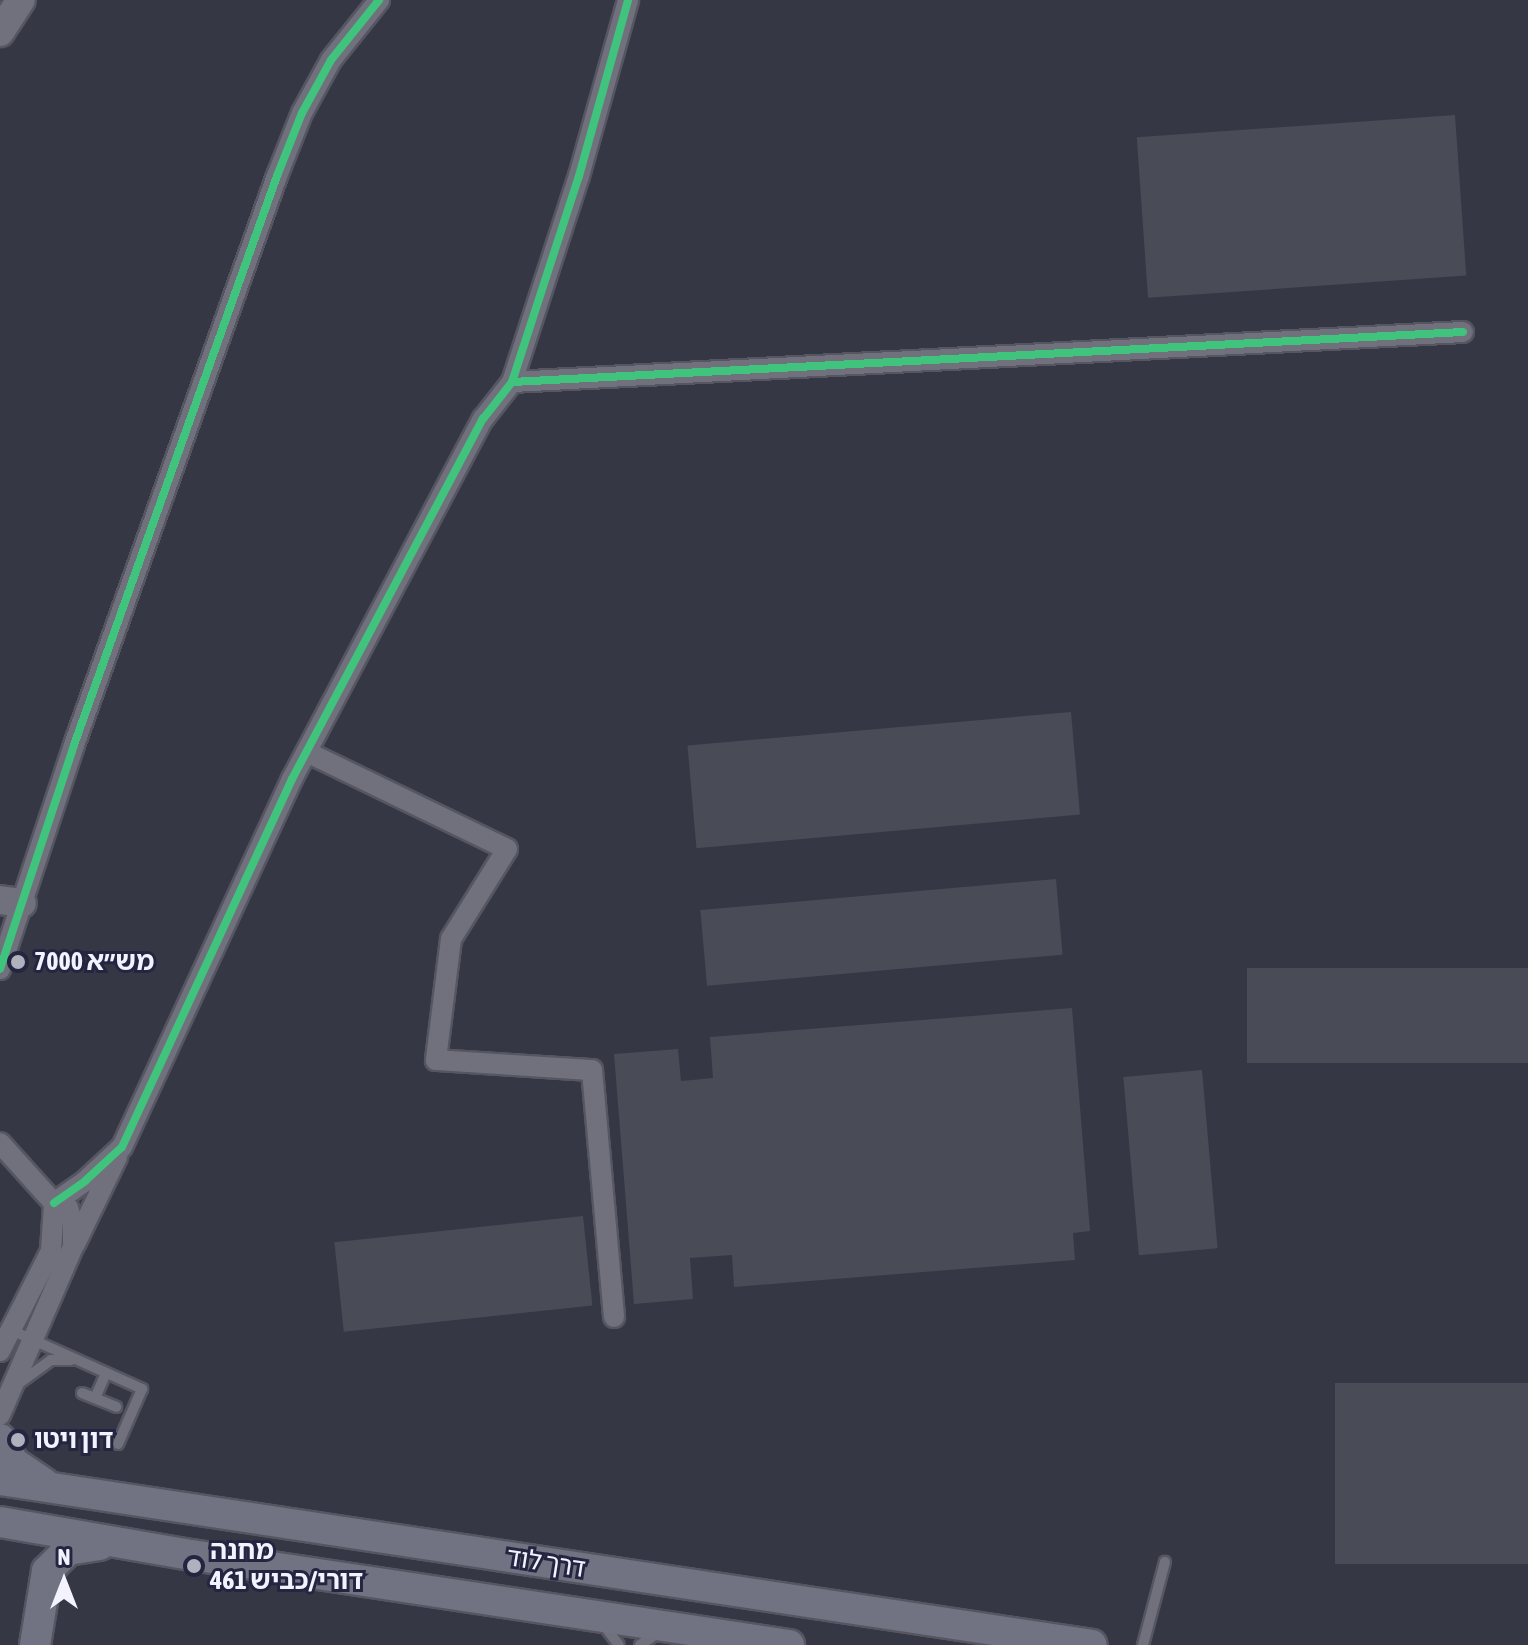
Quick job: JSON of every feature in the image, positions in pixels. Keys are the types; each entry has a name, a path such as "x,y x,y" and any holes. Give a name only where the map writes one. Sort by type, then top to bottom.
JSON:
{"main road":[{"path":"0,1439 14,1463 50,1488"},
{"name":"דרך לוד","path":"0,1480 1092,1645"},
{"name":"דרך לוד","path":"0,1522 789,1645"},
{"path":"35,1645 47,1571 56,1559 68,1550 95,1545 149,1547"}],"street":[{"path":"0,32 21,0"},
{"path":"0,969 11,902 79,730 277,176 302,113 331,60 379,0"},
{"path":"0,1415 7,1392 73,1247 307,752 483,419 512,382 579,176 628,0"},
{"path":"512,382 1463,332"},
{"path":"307,752 507,849 451,939 436,1060 592,1070 614,1317"},
{"path":"0,1143 54,1203 68,1208 73,1224 73,1247"},
{"path":"54,1203 85,1181 122,1147"},
{"path":"3,1345 51,1251 54,1203"}],"lane":[{"path":"3,1345 78,1362 142,1389 118,1444"},
{"path":"3,1345 28,1349"},
{"path":"7,1392 51,1360 78,1362"},
{"path":"95,1398 106,1373"},
{"path":"82,1393 116,1407"},
{"path":"1143,1645 1165,1562"},
{"path":"593,1614 619,1645"},
{"path":"640,1645 648,1637 677,1628"}],"building":[{"path":"1455,115 1466,276 1148,298 1137,137"},
{"path":"1071,712 1080,815 696,848 687,746"},
{"path":"1056,879 1063,955 707,986 700,910"},
{"path":"1247,968 1528,968 1528,1063 1247,1063"},
{"path":"1072,1008 1090,1231 1073,1233 1075,1260 734,1287 732,1255 690,1258 693,1299 634,1304 614,1054 678,1049 681,1081 713,1078 710,1037"},
{"path":"1202,1070 1218,1248 1139,1255 1123,1077"},
{"path":"583,1216 592,1306 344,1332 334,1242"},
{"path":"1335,1383 1528,1383 1528,1564 1335,1564"}],"cycle path":[{"path":"0,969 74,745 277,176 302,113 331,60 379,0"},
{"path":"54,1203 85,1181 122,1147 292,779 483,419 512,382 579,176 628,0"},
{"path":"512,382 1463,332"}],"place":[{"name":"מש״א 7000","path":"18,962"},
{"name":"דון ויטו","path":"18,1440"},
{"name":"מחנה דורי/כביש 461","path":"194,1566"}]}
